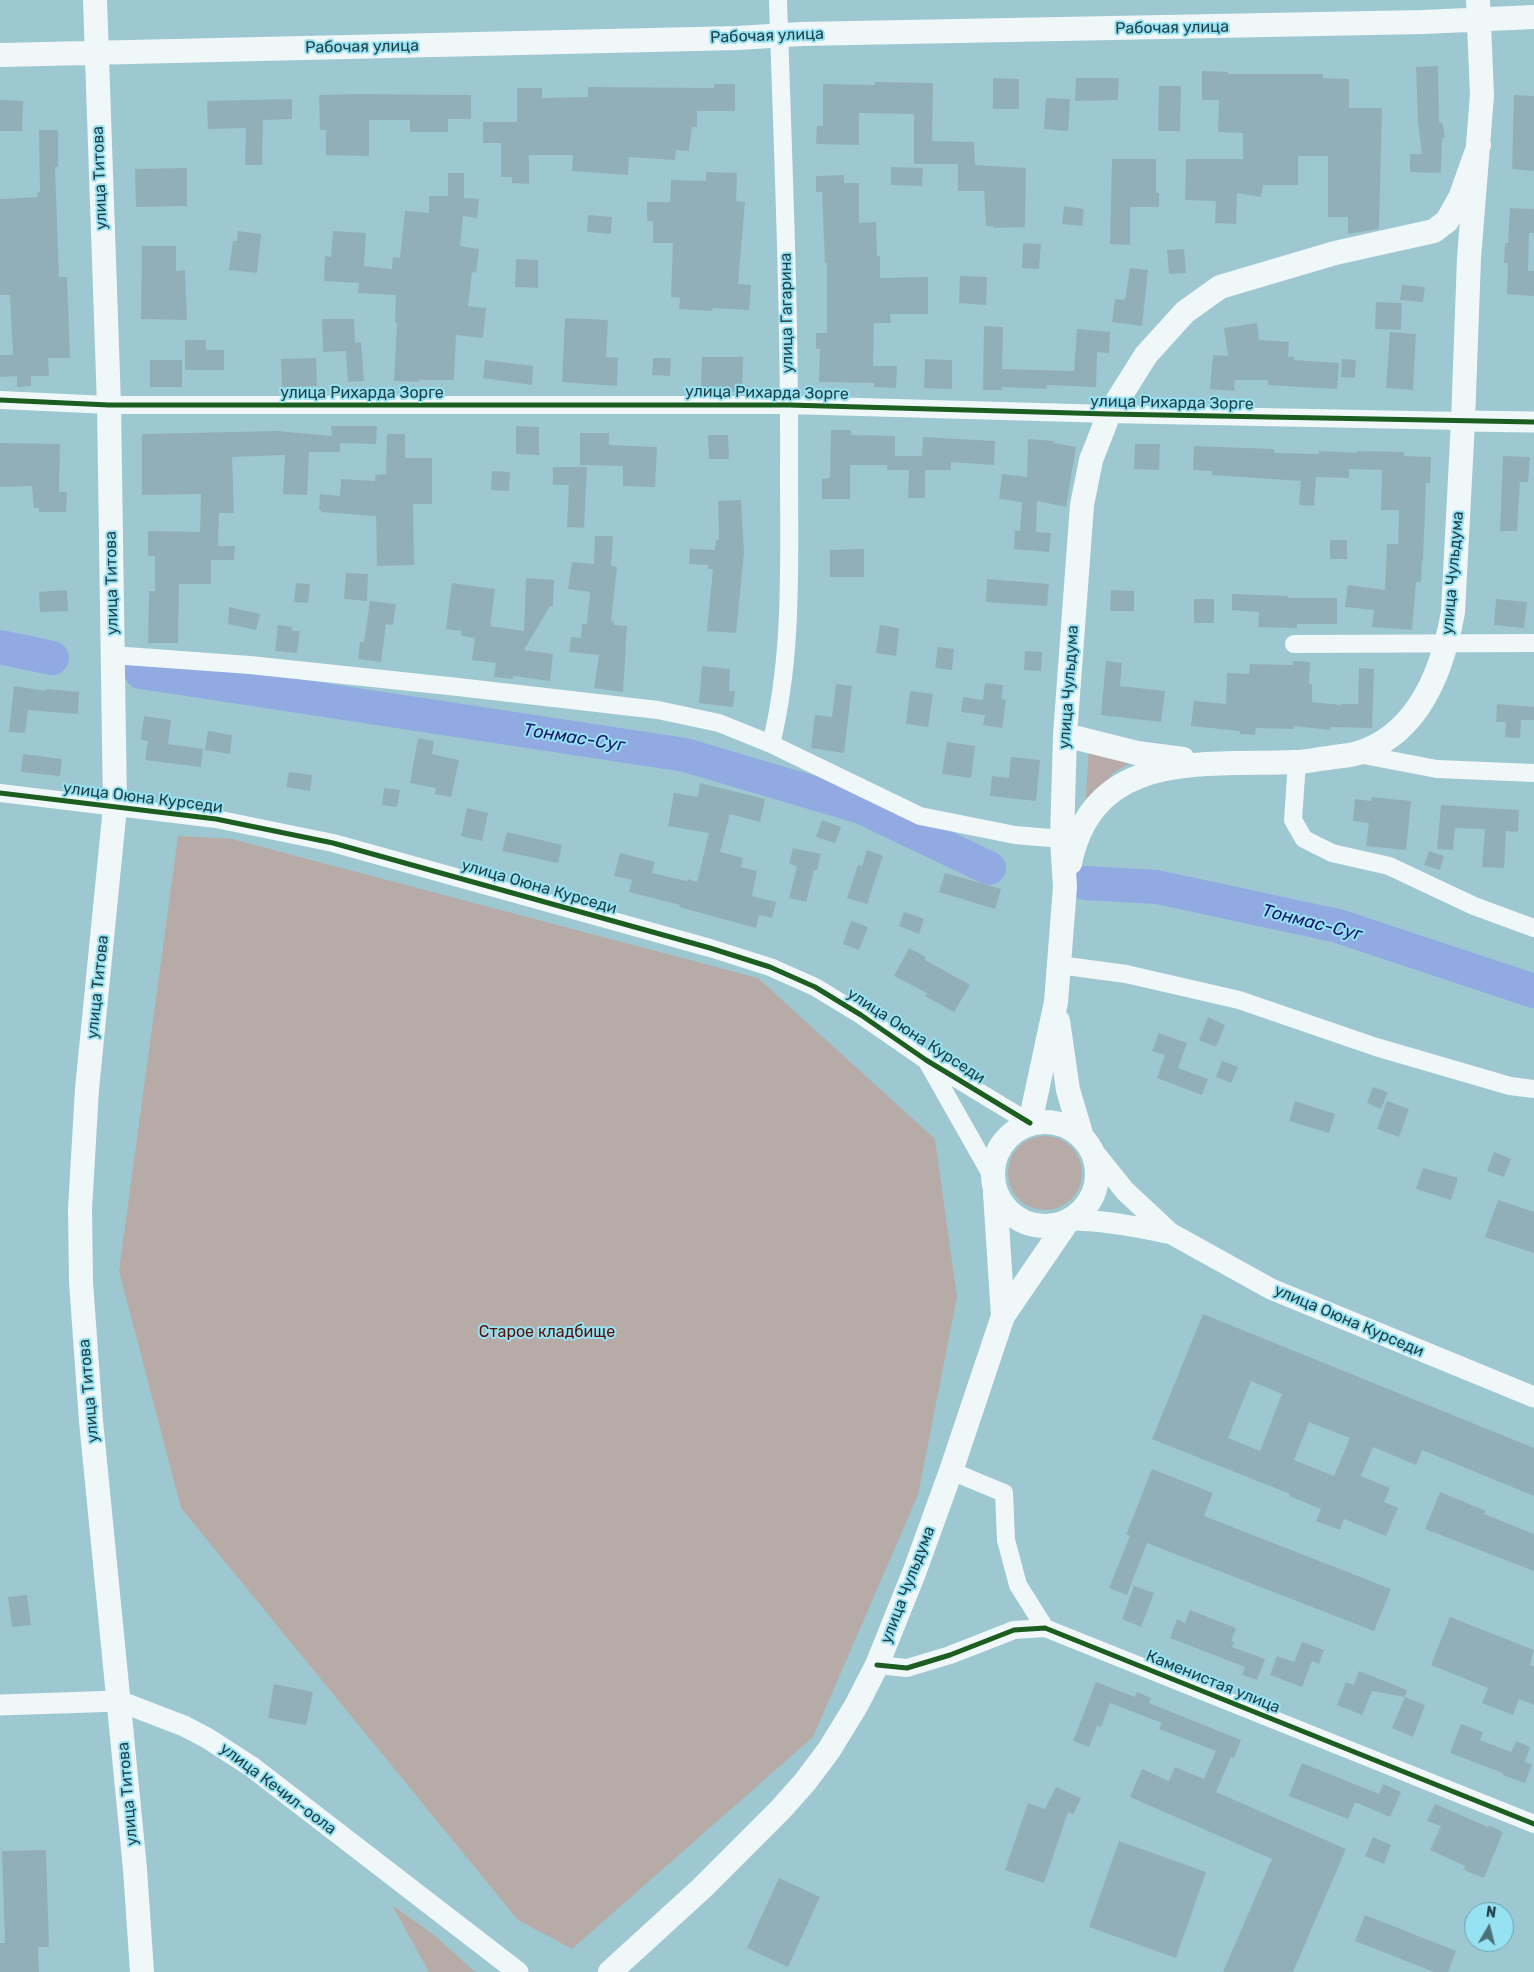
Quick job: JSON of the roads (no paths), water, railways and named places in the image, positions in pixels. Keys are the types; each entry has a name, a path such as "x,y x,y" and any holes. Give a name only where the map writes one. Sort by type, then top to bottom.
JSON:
{"main road":[{"name":"улица Титова","path":"95,0 109,405 115,807 87,1089 80,1243 87,1373 119,1701 142,1972"},
{"name":"Рабочая улица","path":"0,55 779,35 1413,22 1479,10 1534,17"},
{"name":"улица Чульдума","path":"1030,1123 1056,1002 1065,887 1073,849 1082,825 1094,806 1112,791 1136,777 1163,769 1222,763 1297,762 1358,754 1388,737 1401,727 1427,694 1447,644 1453,612 1470,258 1482,95 1479,10"},
{"name":"улица Чульдума","path":"1065,887 1062,839 1065,735 1082,505 1091,460 1109,414 1146,355 1185,312 1220,287 1335,253 1434,231 1447,221 1460,198 1479,144"},
{"path":"1434,231 1448,235 1459,244 1470,258"},
{"path":"1065,735 1137,753 1222,763"},
{"name":"улица Чульдума","path":"1056,1002 1068,1090 1087,1143"},
{"path":"1044,1121 1058,1123 1071,1128 1087,1143 1097,1165 1097,1181 1092,1197 1083,1210 1069,1221 1054,1226 1036,1226 1019,1220 1005,1209 994,1185 993,1161 998,1147 1008,1135 1030,1123 1044,1121"},
{"name":"улица Чульдума","path":"994,1185 1003,1316"},
{"name":"улица Чульдума","path":"610,1972 702,1888 781,1809 805,1782 829,1750 856,1706 877,1664 914,1573 951,1471 1003,1316 1069,1221"}],"street":[{"name":"улица Гагарина","path":"771,744 779,712 789,591 790,405 778,0"},
{"name":"улица Рихарда Зорге","path":"0,400 109,405 790,405 1109,414 1534,422"},
{"path":"1294,644 1534,643"},
{"path":"112,655 280,668 658,710 719,723 771,744 920,816 1015,836 1062,839"},
{"path":"1358,754 1437,769 1534,773"},
{"path":"1297,762 1293,820 1304,839 1332,853 1388,866 1474,906 1534,928"},
{"name":"улица Оюна Курседи","path":"0,793 216,819 333,843 718,950 770,967 814,986 861,1015 926,1060 1030,1123"},
{"path":"1059,965 1126,974 1239,1000 1376,1047 1510,1086 1534,1089"},
{"name":"улица Оюна Курседи","path":"926,1060 994,1185"},
{"name":"улица Оюна Курседи","path":"1087,1143 1125,1191 1170,1233 1271,1289 1534,1398"},
{"name":"улица Оюна Курседи","path":"1069,1221 1108,1222 1170,1233"},
{"path":"951,1471 1004,1493 1006,1540 1018,1585 1045,1628"},
{"name":"Каменистая улица","path":"877,1664 907,1668 950,1656 1014,1630 1045,1628 1534,1824"},
{"name":"улица Кечил-оола","path":"0,1705 119,1701 184,1726 233,1754 518,1972"}],"waterway":[{"name":"Тонмас-Суг","path":"0,647 52,658"},
{"name":"Тонмас-Суг","path":"141,672 685,755 861,807 989,868"},
{"name":"Тонмас-Суг","path":"1085,883 1157,887 1338,926 1534,991"}],"park label":[{"name":"Старое кладбище","path":"547,1332"}]}
